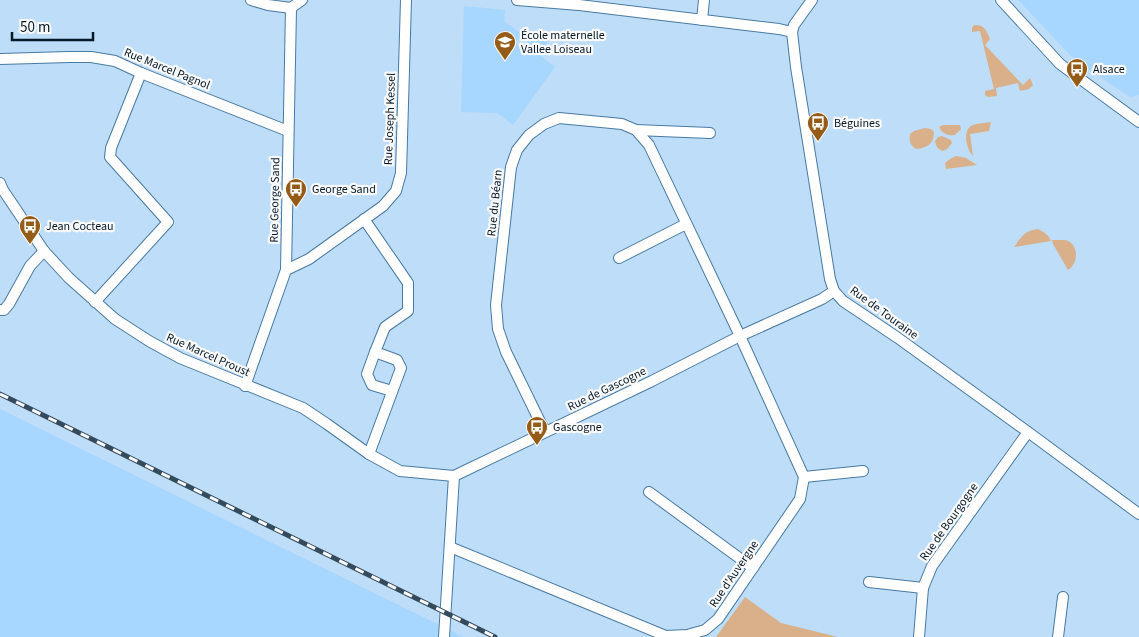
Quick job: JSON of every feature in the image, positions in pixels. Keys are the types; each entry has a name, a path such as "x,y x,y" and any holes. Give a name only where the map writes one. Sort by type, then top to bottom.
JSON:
{"street":[{"path":"251,0 268,5 291,8 302,0"},
{"name":"Rue Joseph Kessel","path":"286,270 309,259 383,206 396,191 401,173 406,0"},
{"path":"516,0 578,5 779,28 792,32 794,24 812,0"},
{"path":"702,20 704,0"},
{"path":"1001,0 1060,64 1139,122"},
{"name":"Rue George Sand","path":"245,386 286,270 291,8"},
{"name":"Rue de Touraine","path":"792,32 830,279 834,291 843,300 1139,514"},
{"name":"Rue Marcel Pagnol","path":"0,59 91,57 115,61 288,131"},
{"path":"95,302 168,222 110,157 110,148 141,73"},
{"name":"Rue du Béarn","path":"545,432 506,352 498,329 496,304 511,167 517,150 529,135 544,124 559,118 622,124 636,130 710,133"},
{"path":"636,130 648,145 740,336 804,477 863,472"},
{"name":"Rue Marcel Proust","path":"0,183 44,251 69,278 116,319 149,341 180,358 303,408 369,454 400,471 454,476"},
{"path":"364,219 408,283 408,311 385,328 367,374 372,385 392,391"},
{"path":"619,258 686,224"},
{"path":"0,310 4,310 10,304 30,266 44,251"},
{"name":"Rue de Gascogne","path":"454,476 652,381 740,336 822,299 834,291"},
{"path":"369,454 401,368 397,360 375,352"},
{"name":"Rue de Bourgogne","path":"919,637 923,588 932,566 1028,432"},
{"path":"444,637 454,476"},
{"name":"Rue d'Auvergne","path":"450,547 666,636 686,635 705,630 718,619 800,499 804,477"},
{"path":"649,492 753,568"},
{"path":"869,582 923,588"},
{"path":"1058,637 1063,597"}],"shaded area":[{"path":"1018,0 1139,0 1139,95 1130,97 1076,61"},
{"name":"École maternelle Vallee Loiseau","path":"464,6 505,10 504,21 522,34 515,43 519,46 522,43 525,45 536,31 549,40 539,55 555,67 513,125 497,113 461,112"},
{"path":"974,25 985,29 990,39 985,45 1023,85 1030,78 1033,85 1029,89 1020,91 1018,83 996,88 997,96 988,97 985,95 985,91 994,89 980,31 972,32"},
{"path":"991,122 989,131 970,134 973,156 966,141 968,129 976,124"},
{"path":"943,125 960,125 961,129 955,135 948,135 939,127"},
{"path":"925,128 931,129 934,132 933,140 927,146 916,149 910,143 910,134"},
{"path":"942,136 951,140 952,143 943,151 937,147 935,141 938,137"},
{"path":"956,156 966,158 977,165 946,169 945,163"},
{"path":"1038,229 1046,234 1051,241 1014,247 1029,231"},
{"path":"1052,240 1065,240 1073,245 1076,258 1072,267 1068,270 1053,244"},
{"path":"0,409 185,500 464,637 0,637"},
{"path":"745,597 781,623 838,637 716,637"}],"railway":[{"path":"0,394 495,637"}],"place":[{"name":"École maternelle Vallee Loiseau","path":"505,61"},
{"name":"Alsace","path":"1077,88"},
{"name":"Béguines","path":"818,142"},
{"name":"George Sand","path":"296,208"},
{"name":"Jean Cocteau","path":"30,245"},
{"name":"Gascogne","path":"537,446"}]}
